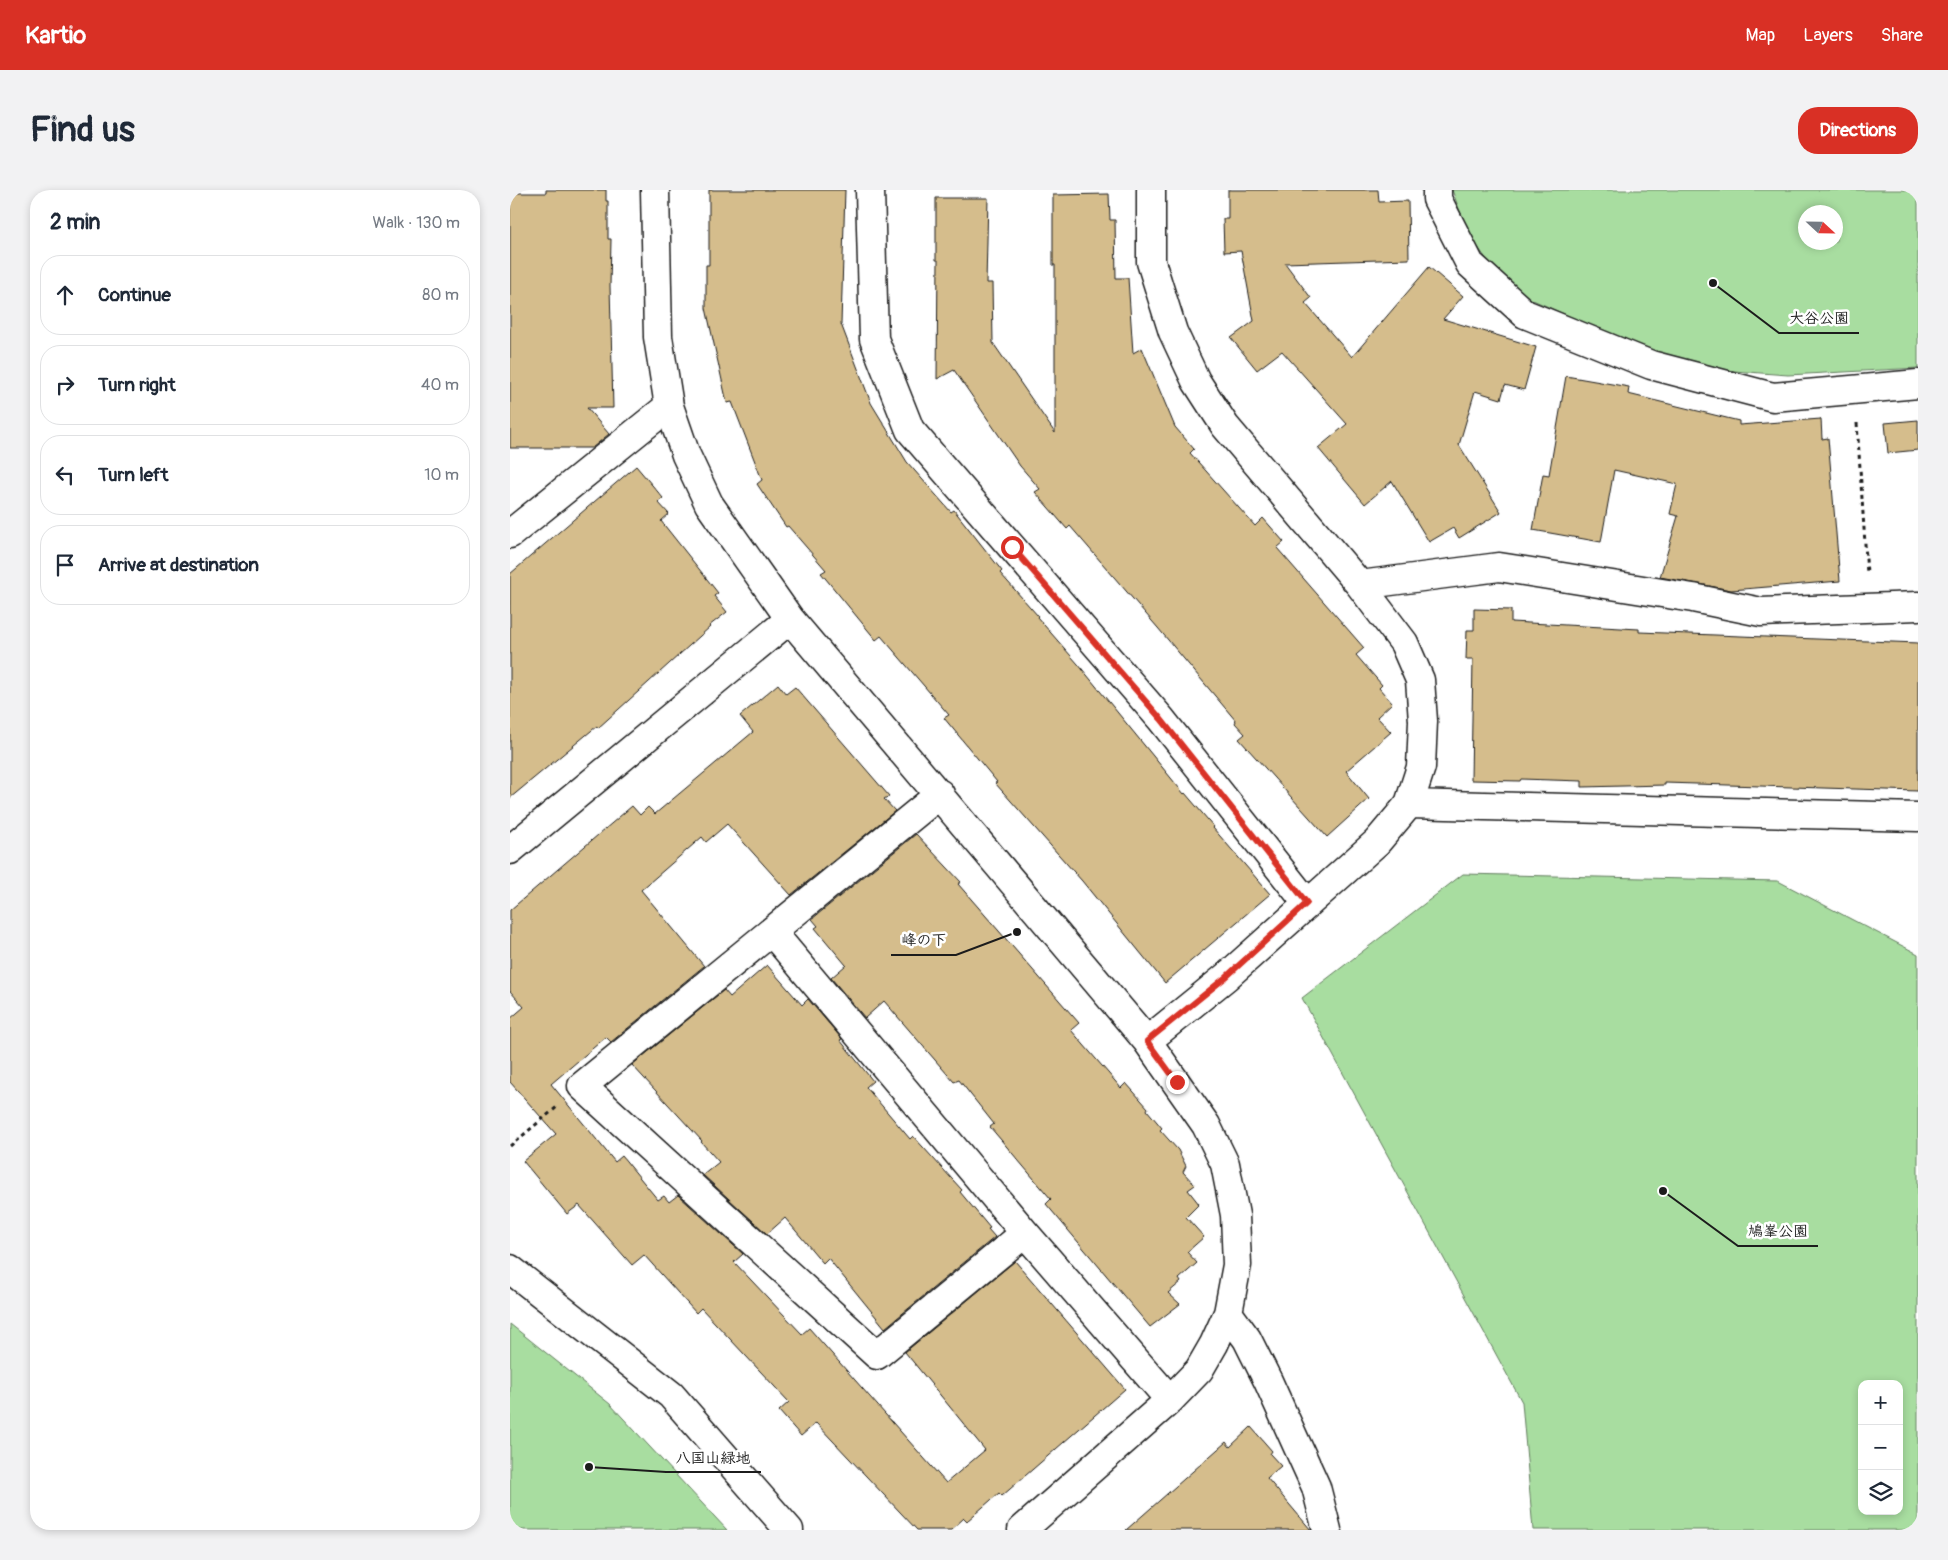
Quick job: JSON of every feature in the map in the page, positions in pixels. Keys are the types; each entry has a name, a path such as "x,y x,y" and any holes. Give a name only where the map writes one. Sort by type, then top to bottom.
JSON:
{"street":[{"path":"655,190 658,336 669,406 686,455 710,504 764,585 790,619 1147,1041 1206,1125 1225,1164 1235,1215 1237,1264 1228,1313 1214,1344 1199,1370 1170,1400 1022,1530"},
{"path":"870,190 874,339 910,430 1161,719 1307,903"},
{"path":"1147,1041 1226,977 1377,842 1409,804 1421,767 1423,721 1420,680 1404,643 1360,585 1225,426 1196,381 1173,332 1151,262 1151,190"},
{"path":"1437,190 1437,199 1470,264 1525,314 1651,365 1773,397 1918,384"},
{"path":"510,534 669,406"},
{"path":"1360,585 1499,567 1693,598 1761,612 1918,606"},
{"path":"510,850 790,619"},
{"path":"940,794 582,1086 877,1355 1025,1233"},
{"path":"1409,804 1918,817"},
{"path":"772,932 1025,1233 1170,1400"},
{"path":"510,1269 671,1395 789,1530"},
{"path":"1228,1313 1246,1339 1268,1381 1316,1487 1328,1530"}],"path":[{"path":"1854,390 1870,608"},
{"path":"510,1146 582,1086"}],"green space":[{"path":"1452,190 1918,190 1918,368 1788,375 1720,370 1664,359 1524,296 1494,270 1468,233"},
{"path":"1463,874 1778,881 1918,954 1918,1530 1533,1530 1522,1402 1302,998"},
{"path":"510,1324 610,1404 727,1530 510,1530"}],"building":[{"path":"546,190 606,190 606,201 608,201 608,239 611,239 610,286 613,408 587,408 609,434 592,448 510,448 510,193 546,193"},
{"path":"709,190 845,190 841,324 871,403 907,462 951,512 954,510 1002,571 1000,573 1270,894 1165,983 1082,881 995,783 997,782 944,718 949,715 881,636 876,640 821,573 826,570 788,526 786,527 757,484 762,480 732,402 727,403 706,308 706,265 709,265"},
{"path":"1228,190 1378,190 1379,202 1408,201 1409,259 1285,263 1311,298 1305,303 1352,357 1429,267 1463,296 1443,319 1536,347 1524,390 1505,385 1501,399 1475,391 1459,445 1501,512 1459,538 1453,528 1429,542 1392,481 1365,504 1318,448 1347,424 1282,351 1257,370 1231,338 1254,321 1241,251 1224,252 1223,219 1228,219"},
{"path":"1109,194 1110,220 1115,220 1116,278 1128,278 1133,353 1142,348 1175,427 1194,449 1190,453 1255,526 1263,518 1284,542 1277,548 1364,648 1356,655 1382,685 1379,688 1392,703 1377,717 1391,732 1346,771 1369,799 1327,837 1239,739 1245,734 1235,723 1236,721 1158,628 1070,526 1067,529 1035,492 1040,489 1020,466 954,370 937,379 938,260 936,260 936,198 988,198 986,283 992,283 993,343 1055,433 1053,195"},
{"path":"1566,376 1629,387 1628,394 1739,421 1739,425 1821,419 1822,439 1828,438 1840,581 1731,590 1660,577 1678,516 1670,514 1677,484 1614,470 1601,542 1533,530 1543,474 1549,475"},
{"path":"1918,420 1918,450 1888,453 1885,423"},
{"path":"636,466 663,498 658,502 669,514 661,521 718,593 714,596 727,612 709,626 598,728 597,726 510,798 510,574"},
{"path":"1474,609 1511,610 1511,622 1639,629 1639,632 1918,643 1918,791 1665,783 1665,785 1582,787 1582,781 1471,780 1473,659 1466,659 1467,630 1474,630"},
{"path":"778,684 786,694 795,687 889,796 884,799 895,811 791,895 727,824 706,842 702,837 641,890 704,966 611,1042 606,1037 551,1084 615,1162 622,1156 658,1200 664,1196 669,1202 678,1195 743,1254 734,1262 802,1334 809,1328 946,1483 985,1450 905,1352 1015,1261 1125,1389 1002,1496 999,1493 967,1521 964,1518 951,1530 917,1530 816,1423 801,1436 779,1411 789,1402 701,1308 696,1313 644,1255 632,1265 579,1205 567,1214 523,1161 556,1134 510,1082 510,1019 524,1007 510,991 510,910 632,806 640,815 648,807 655,814 753,732 740,716"},
{"path":"916,834 961,882 958,884 1079,1023 1071,1030 1121,1088 1126,1083 1148,1108 1147,1110 1162,1128 1160,1130 1178,1150 1186,1166 1183,1172 1195,1185 1188,1190 1199,1204 1186,1217 1204,1237 1187,1252 1197,1263 1179,1279 1181,1282 1168,1293 1180,1304 1150,1327 1046,1204 1051,1199 990,1127 994,1124 959,1080 954,1082 884,1001 865,1018 831,978 846,965 815,928 818,926 812,919"},
{"path":"767,965 802,1005 808,999 842,1039 840,1040 873,1081 866,1087 910,1139 913,1136 962,1190 960,1192 990,1228 988,1229 995,1237 885,1328 828,1258 823,1263 785,1218 767,1234 703,1175 719,1162 632,1065 724,990 730,997"},
{"path":"1251,1427 1272,1451 1270,1454 1281,1466 1267,1478 1311,1530 1126,1530 1226,1442 1230,1447"}],"place":[{"name":"大谷公園","path":"1713,283"},
{"name":"峰の下","path":"1017,932"},
{"name":"鳩峯公園","path":"1663,1191"},
{"name":"八国山緑地","path":"589,1467"}],"route":[{"path":"1012,547 1161,719 1307,903 1226,977 1147,1041 1177,1082"}]}
